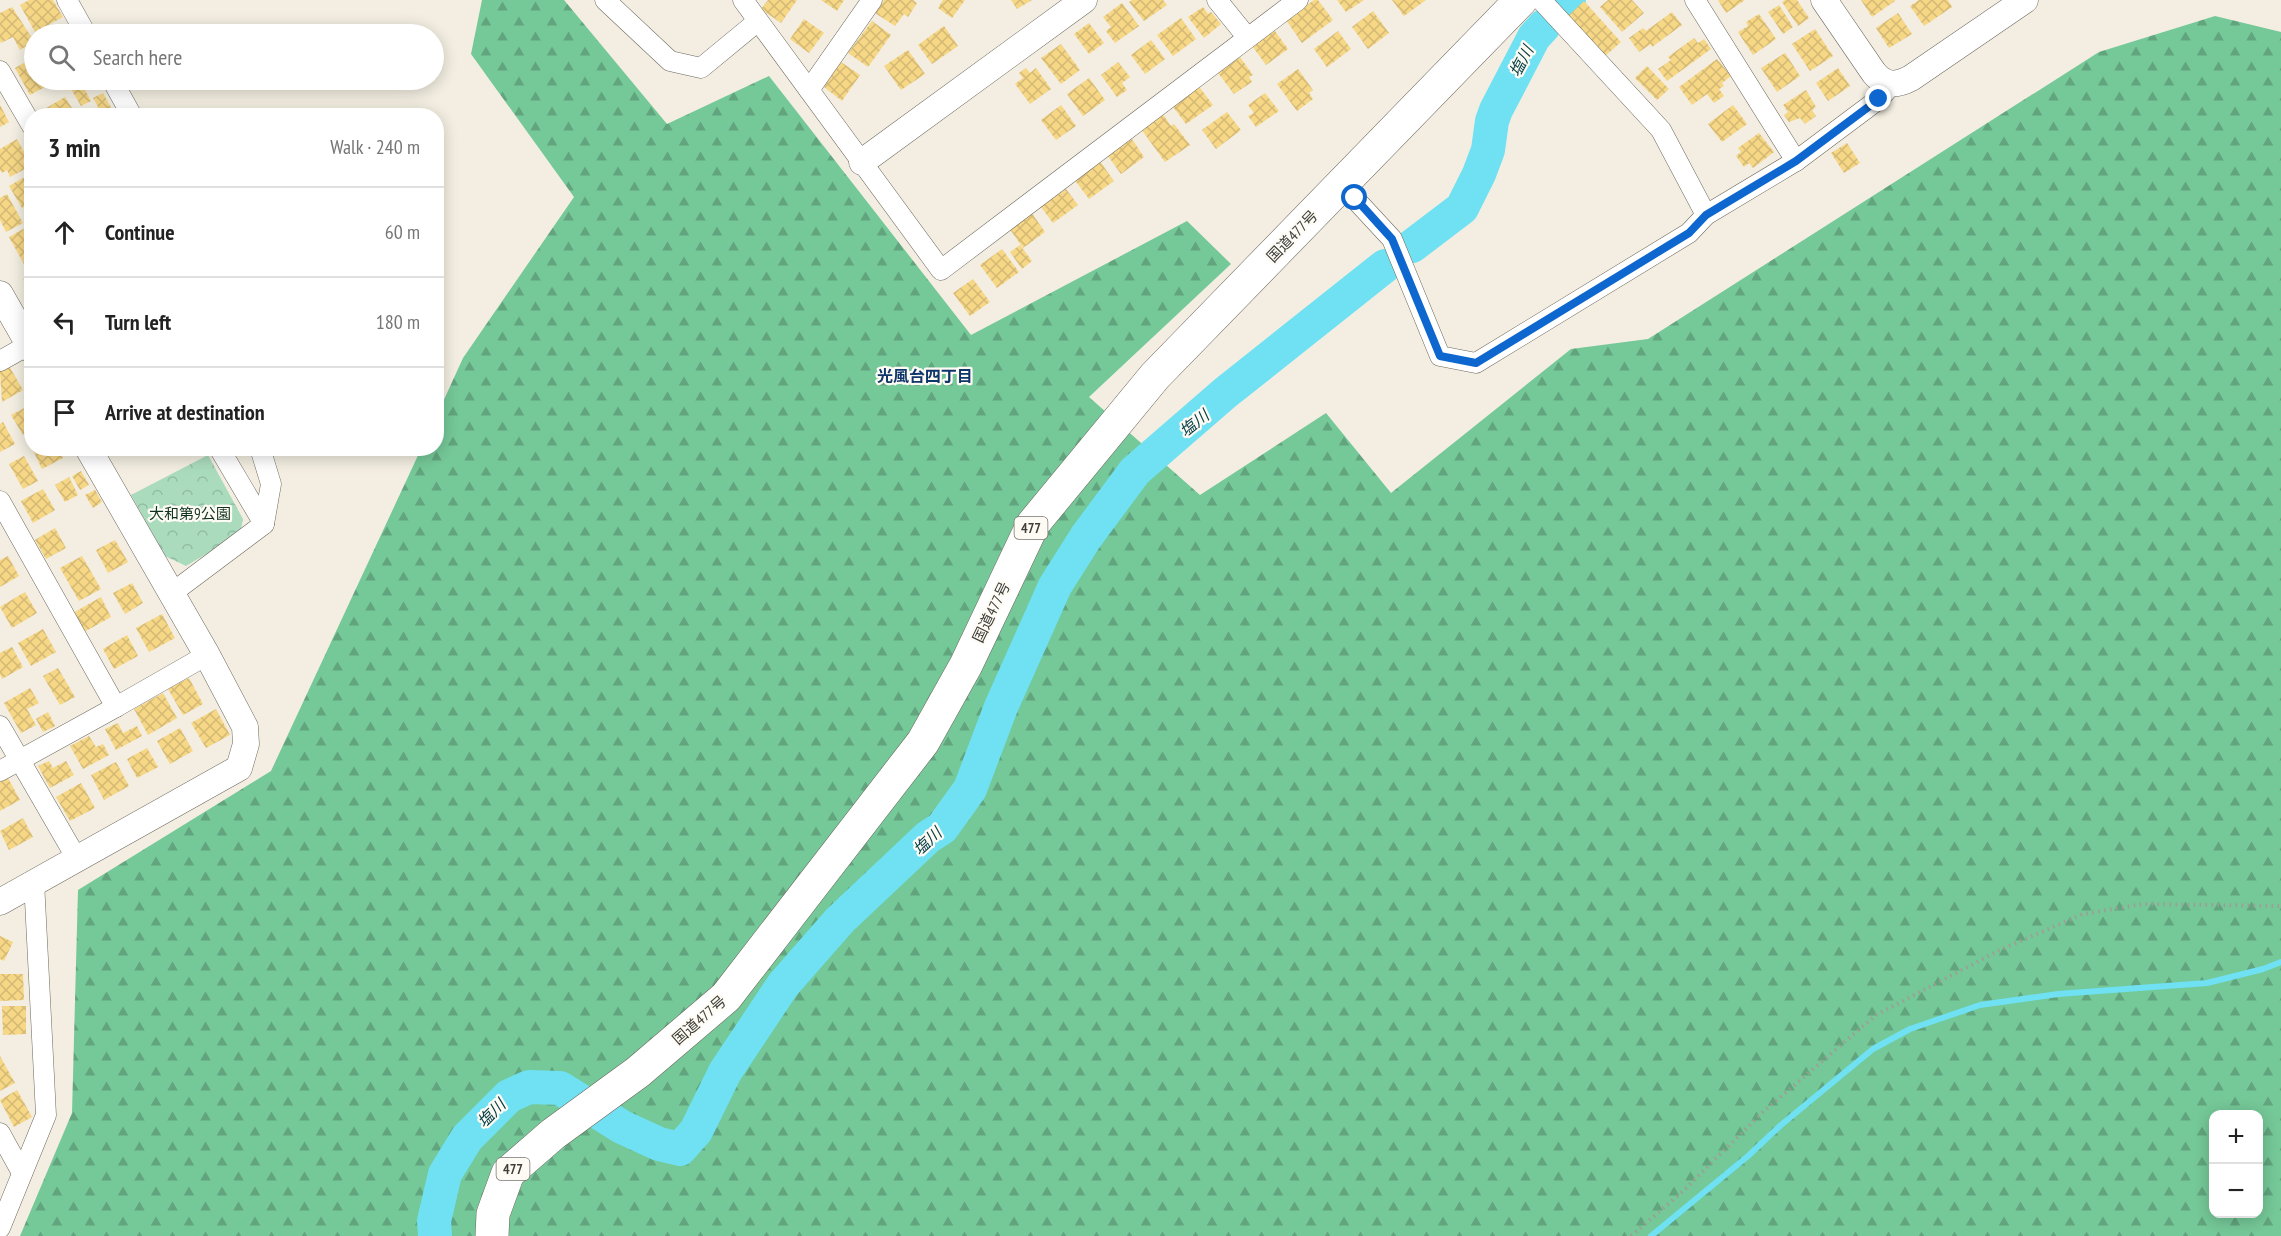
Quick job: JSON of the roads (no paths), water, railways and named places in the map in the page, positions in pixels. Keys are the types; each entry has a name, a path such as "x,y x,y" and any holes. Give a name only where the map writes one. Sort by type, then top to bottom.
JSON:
{"highway":[{"name":"国道477号","path":"492,1236 493,1214 508,1173 568,1123 638,1072 726,998 923,742 966,665 1033,524 1155,376 1521,0"}],"street":[{"path":"67,0 80,24"},
{"path":"605,0 670,61 701,68 759,21"},
{"path":"743,0 941,270 1298,0"},
{"path":"809,90 872,0"},
{"path":"862,162 1084,0"},
{"path":"1217,0 1247,37"},
{"path":"1541,0 1661,130 1706,215"},
{"path":"1695,0 1796,161"},
{"path":"1824,0 1874,73 1892,84 1901,84 1911,78 2025,0"},
{"path":"0,71 24,112"},
{"path":"1342,185 1392,239 1440,356 1476,363 1689,233 1706,215 1796,161 1879,99 1892,84"},
{"path":"118,90 128,108"},
{"path":"0,294 24,336"},
{"path":"0,361 24,349"},
{"path":"0,902 239,768 246,744 245,726 207,655 93,456"},
{"path":"224,456 264,524"},
{"path":"170,592 264,524 271,484 262,456"},
{"path":"0,501 116,706"},
{"path":"0,771 207,655"},
{"path":"0,726 77,859"},
{"path":"0,1228 46,1115 34,881"},
{"path":"0,1133 22,1173"}],"waterway":[{"name":"塩川","path":"1566,3 1569,0"},
{"name":"塩川","path":"1412,246 1462,208 1488,150 1496,110 1534,37 1544,26"},
{"name":"塩川","path":"435,1236 434,1221 445,1174 467,1138 509,1096 529,1087 560,1088 622,1127 659,1144 680,1149 696,1131 725,1072 783,985 840,920 928,837 942,828 970,789 1001,707 1055,586 1086,537 1135,471 1225,393 1385,266"},
{"path":"1651,1236 1873,1049 1910,1029 1980,1005 2058,994 2207,983 2263,969 2281,962"}],"district":[{"name":"光風台四丁目","path":"925,376"}],"park label":[{"name":"大和第9公園","path":"190,513"}]}
